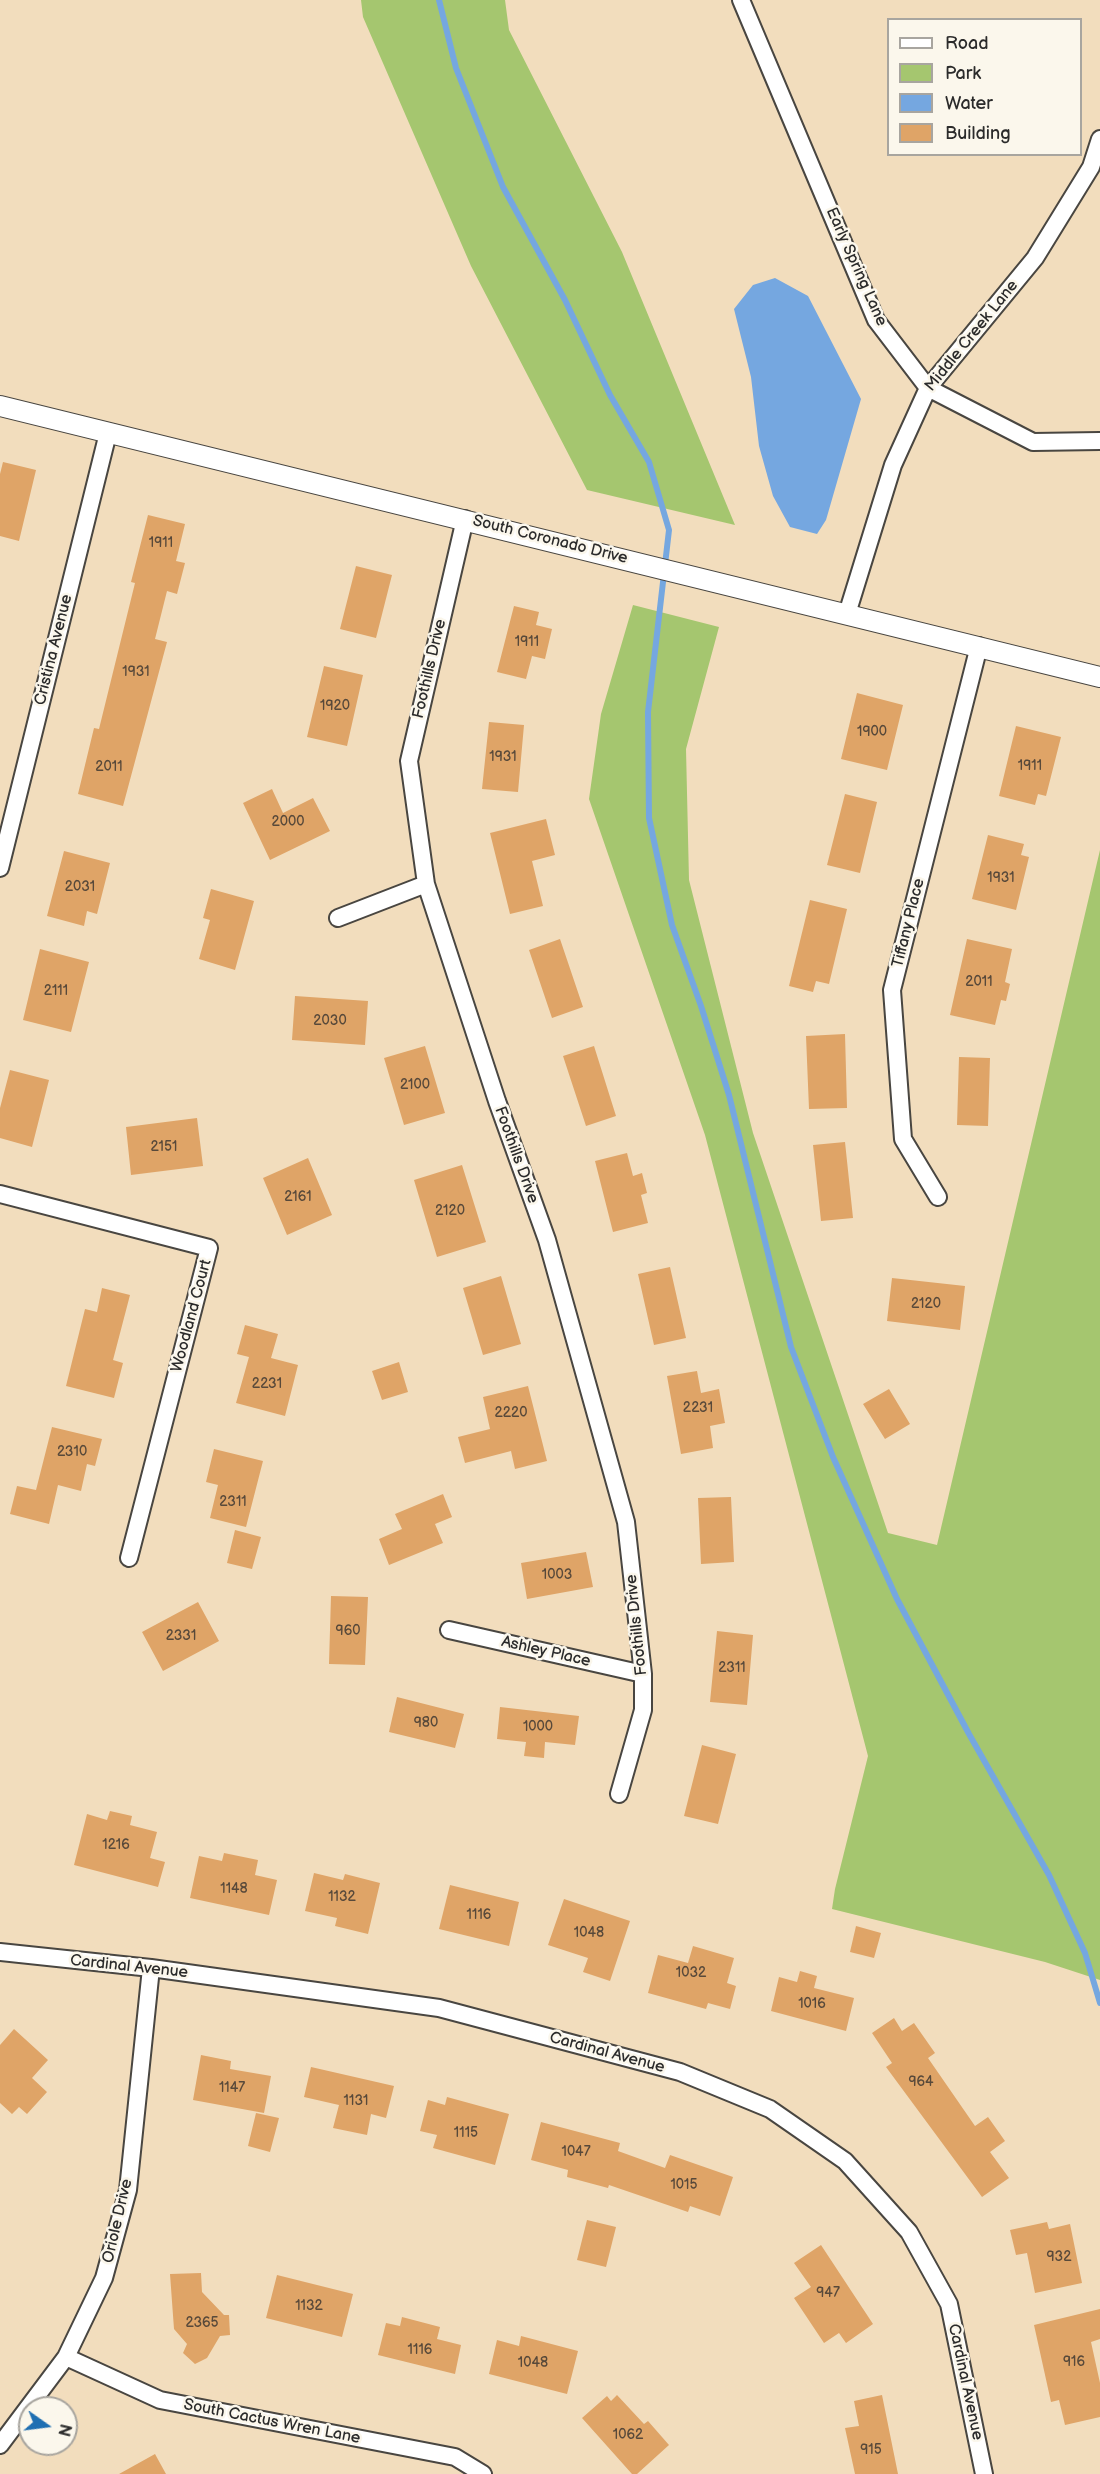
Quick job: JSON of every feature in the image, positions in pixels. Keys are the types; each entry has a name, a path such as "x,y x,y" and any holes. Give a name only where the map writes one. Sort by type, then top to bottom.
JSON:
{"street":[{"name":"Early Spring Lane","path":"741,0 876,320 928,388 1033,442 1100,441"},
{"name":"Middle Creek Lane","path":"847,614 892,465 928,388 1035,258 1091,167 1100,139"},
{"name":"South Coronado Drive","path":"0,406 1100,677"},
{"name":"Cristina Avenue","path":"0,868 108,433"},
{"name":"Foothills Drive","path":"465,519 409,760 426,884 497,1101 547,1240 626,1522 643,1674 643,1710 619,1794"},
{"name":"Tiffany Place","path":"938,1197 903,1139 892,990 979,646"},
{"path":"338,918 426,884"},
{"name":"Woodland Court","path":"0,1194 210,1248 129,1558"},
{"name":"Ashley Place","path":"449,1630 643,1674"},
{"name":"Cardinal Avenue","path":"0,1953 152,1968 439,2008 681,2072 770,2109 845,2161 909,2232 949,2304 984,2474"},
{"name":"Oriole Drive","path":"0,2445 66,2357 104,2278 128,2190 152,1968"},
{"name":"South Cactus Wren Lane","path":"66,2357 160,2400 455,2457 483,2474"}],"green space":[{"path":"361,0 505,0 509,30 622,252 735,525 587,490 471,266 363,17"},
{"path":"633,605 719,627 686,749 689,880 753,1133 888,1533 937,1545 1100,850 1100,1980 1045,1962 832,1909 868,1756 705,1135 589,799 601,714"}],"water":[{"path":"775,278 808,296 861,399 826,520 817,534 790,527 773,496 759,446 751,377 734,309 753,285"}],"building":[{"path":"3,462 36,470 19,541 0,536 0,474"},
{"path":"148,515 185,524 176,561 185,563 177,594 167,591 155,639 167,642 123,806 78,794 94,728 99,729 135,583 131,582"},
{"path":"356,566 392,575 376,638 340,629"},
{"path":"514,606 539,612 536,625 552,629 545,659 532,656 526,679 497,672"},
{"path":"324,666 363,675 347,746 307,737"},
{"path":"857,693 903,705 887,770 841,759"},
{"path":"489,722 524,725 518,792 482,789"},
{"path":"1016,726 1061,737 1046,796 1038,794 1035,805 999,796"},
{"path":"272,789 283,813 313,798 330,831 270,860 243,803"},
{"path":"845,794 877,802 860,873 827,865"},
{"path":"546,819 555,855 532,861 543,906 510,914 490,833"},
{"path":"988,835 1024,844 1021,855 1029,857 1016,910 972,899"},
{"path":"64,851 110,863 97,914 87,911 84,926 47,916"},
{"path":"211,889 254,901 235,970 199,959 210,920 203,918"},
{"path":"810,900 847,909 829,984 816,981 813,992 789,986"},
{"path":"560,939 583,1007 552,1018 529,950"},
{"path":"967,939 1012,949 1005,982 1010,984 1006,1001 1001,1000 995,1025 950,1015"},
{"path":"40,949 89,962 71,1032 23,1020"},
{"path":"295,996 368,1001 365,1045 292,1040"},
{"path":"845,1034 847,1108 809,1109 806,1036"},
{"path":"425,1046 445,1113 404,1125 384,1058"},
{"path":"594,1046 616,1116 586,1126 563,1056"},
{"path":"959,1057 990,1058 988,1126 957,1125"},
{"path":"10,1070 49,1080 32,1147 0,1138 0,1108"},
{"path":"197,1118 203,1166 131,1175 126,1127"},
{"path":"845,1142 853,1218 821,1221 813,1145"},
{"path":"627,1153 633,1176 642,1173 647,1193 641,1195 648,1223 613,1232 595,1161"},
{"path":"308,1158 332,1215 287,1235 263,1178"},
{"path":"462,1165 486,1242 437,1257 414,1180"},
{"path":"670,1267 686,1338 654,1345 638,1274"},
{"path":"501,1276 521,1344 483,1355 463,1288"},
{"path":"892,1278 965,1286 960,1330 887,1321"},
{"path":"102,1288 130,1295 113,1360 123,1363 114,1398 66,1386 85,1309 97,1312"},
{"path":"245,1325 278,1334 271,1358 298,1365 285,1416 236,1403 249,1357 237,1354"},
{"path":"399,1362 408,1392 382,1400 372,1371"},
{"path":"697,1371 701,1393 719,1389 725,1423 710,1426 713,1448 681,1454 667,1376"},
{"path":"528,1386 547,1461 515,1469 511,1451 465,1463 458,1437 490,1429 483,1397"},
{"path":"889,1389 910,1424 885,1439 863,1404"},
{"path":"52,1427 102,1439 95,1466 87,1464 81,1491 58,1485 49,1524 10,1514 17,1486 36,1490"},
{"path":"214,1449 263,1461 246,1527 210,1518 218,1485 206,1482"},
{"path":"443,1494 452,1517 435,1524 443,1543 389,1565 379,1539 402,1529 395,1514"},
{"path":"731,1497 734,1562 701,1564 698,1498"},
{"path":"235,1530 261,1537 252,1569 227,1563"},
{"path":"586,1552 593,1587 527,1599 521,1563"},
{"path":"331,1596 368,1597 365,1665 329,1664"},
{"path":"198,1602 219,1641 163,1671 142,1632"},
{"path":"717,1631 753,1635 747,1705 710,1702"},
{"path":"397,1697 464,1714 455,1748 389,1732"},
{"path":"500,1707 579,1716 575,1745 545,1742 544,1758 524,1756 526,1742 497,1739"},
{"path":"702,1745 736,1754 718,1824 684,1816"},
{"path":"110,1811 132,1816 130,1825 157,1832 150,1858 165,1862 158,1887 74,1865 87,1814 107,1820"},
{"path":"224,1853 258,1860 255,1875 277,1880 269,1915 190,1898 199,1856 222,1861"},
{"path":"314,1873 343,1880 345,1874 380,1883 368,1934 335,1926 337,1918 305,1911"},
{"path":"450,1885 519,1902 509,1946 439,1929"},
{"path":"564,1899 630,1921 610,1981 583,1972 588,1958 548,1945"},
{"path":"856,1926 881,1933 874,1958 850,1952"},
{"path":"693,1946 734,1958 727,1983 736,1986 730,2009 708,2003 706,2009 648,1993 658,1955 688,1963"},
{"path":"800,1971 817,1976 814,1988 854,1998 846,2031 771,2011 779,1977 797,1982"},
{"path":"894,2018 902,2031 914,2023 935,2053 928,2058 975,2126 988,2117 1005,2141 990,2152 1009,2178 982,2197 886,2067 892,2063 872,2033"},
{"path":"14,2029 48,2060 32,2078 47,2092 27,2114 19,2107 12,2114 0,2103 0,2045"},
{"path":"201,2055 231,2061 230,2069 271,2076 264,2113 193,2100"},
{"path":"311,2067 394,2086 386,2118 371,2114 367,2135 333,2128 339,2105 304,2097"},
{"path":"447,2097 509,2114 495,2165 433,2148 437,2135 420,2131 428,2100 445,2105"},
{"path":"256,2113 279,2118 270,2152 248,2146"},
{"path":"541,2122 620,2143 618,2151 665,2168 670,2155 733,2177 720,2216 690,2206 688,2212 609,2185 608,2188 567,2177 568,2170 531,2160"},
{"path":"587,2220 616,2227 606,2267 577,2260"},
{"path":"1047,2222 1049,2229 1070,2224 1082,2283 1035,2293 1027,2253 1016,2255 1010,2230"},
{"path":"821,2245 873,2324 846,2343 839,2333 824,2343 794,2298 811,2287 794,2263"},
{"path":"201,2273 202,2292 224,2315 229,2315 230,2335 220,2336 207,2358 195,2364 183,2353 187,2344 174,2329 170,2274"},
{"path":"277,2275 353,2294 342,2337 266,2318"},
{"path":"1100,2309 1100,2339 1091,2342 1100,2383 1100,2417 1065,2425 1059,2400 1051,2402 1034,2325"},
{"path":"402,2317 440,2327 437,2339 461,2345 455,2374 378,2355 386,2323 400,2326"},
{"path":"521,2336 578,2351 567,2394 489,2374 497,2340 519,2346"},
{"path":"617,2395 644,2424 648,2421 669,2445 637,2474 632,2474 582,2418 607,2396 611,2401"},
{"path":"882,2395 898,2474 855,2474 845,2428 859,2426 854,2401"},
{"path":"155,2454 166,2474 119,2474"}],"waterway":[{"path":"439,0 456,68 503,187 565,300 610,395 649,462 669,530 648,712 649,818 672,925 729,1095 791,1347 833,1457 897,1599 969,1734 1049,1875 1085,1953 1100,2003"}]}
